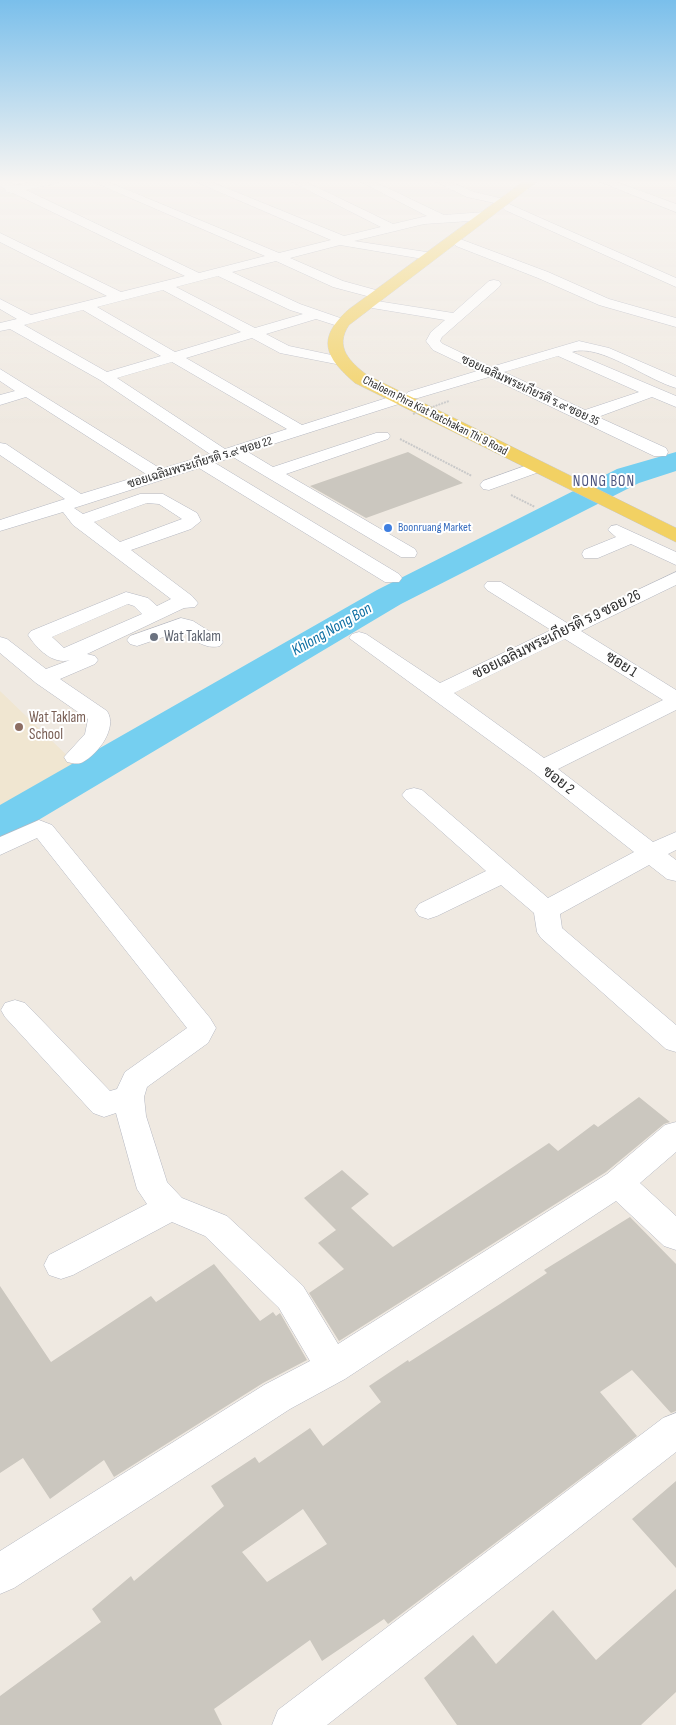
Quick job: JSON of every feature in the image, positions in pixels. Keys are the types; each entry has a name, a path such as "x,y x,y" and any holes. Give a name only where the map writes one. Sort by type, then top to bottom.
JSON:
{"main road":[{"name":"Chaloem Phra Kiat Ratchakan Thi 9 Road","path":"423,262 378,300 356,323 347,336 353,354 365,367 407,397 536,468 586,486"},
{"name":"Chaloem Phra Kiat Ratchakan Thi 9 Road","path":"434,262 341,323 334,337 334,347 341,361 360,379 407,397 586,486 676,524"},
{"name":"Chaloem Phra Kiat Ratchakan Thi 9 Road","path":"621,502 676,536"}],"street":[{"path":"49,262 120,297"},
{"path":"165,262 199,278"},
{"path":"6,325 261,262"},
{"path":"288,262 378,300 457,318"},
{"path":"507,262 604,302 641,311 676,323"},
{"path":"628,262 676,283"},
{"path":"220,272 315,315 341,323"},
{"name":"ซอยเฉลิมพระเกียรติ ร.๙ ซอย 35","path":"494,284 436,335 433,341 438,347 660,452"},
{"path":"165,286 285,350 341,361"},
{"path":"0,303 29,320"},
{"path":"86,306 177,357 301,431"},
{"path":"105,377 315,315"},
{"path":"6,325 105,377 231,454 273,473 408,553"},
{"name":"ซอยเฉลิมพระเกียรติ ร.๙ ซอย 22","path":"0,526 490,371 580,345 604,351 676,383"},
{"path":"558,351 676,402"},
{"path":"1,375 159,475"},
{"path":"0,400 27,392"},
{"path":"584,416 653,392"},
{"path":"273,473 388,436"},
{"path":"0,448 70,503 79,521 186,601 61,656 38,673"},
{"path":"203,463 392,578"},
{"path":"489,485 536,468"},
{"path":"79,521 146,498 162,499 191,517 192,521 185,525 117,549"},
{"path":"113,510 157,536"},
{"path":"592,554 624,534 676,558"},
{"name":"ซอยเฉลิมพระเกียรติ ร.9 ซอย 26","path":"439,692 676,578"},
{"name":"ซอย 1","path":"494,586 676,701"},
{"path":"4,646 38,635 126,598 141,602 155,615"},
{"path":"38,673 181,624 186,625 213,642"},
{"path":"38,635 61,656"},
{"name":"ซอย 2","path":"359,638 439,692 542,768 676,873"},
{"path":"4,646 38,673 99,716 101,724 98,732 75,757"},
{"path":"542,768 676,701"},
{"path":"414,795 546,910 550,932 676,1041"},
{"path":"0,847 39,828 43,830 202,1028 198,1035 135,1080 130,1097 131,1116 153,1189 171,1207 216,1226 291,1297 333,1367"},
{"path":"546,910 676,840"},
{"path":"428,910 504,873"},
{"path":"15,1010 104,1105 130,1097"},
{"path":"0,1574 277,1397 333,1367 618,1183 676,1134"},
{"path":"618,1183 676,1236"},
{"path":"61,1265 171,1207"},
{"path":"294,1725 676,1430"}],"path":[{"path":"414,414 449,401"},
{"path":"388,436 489,485"}],"shaded area":[{"name":"Wat Taklam School","path":"0,691 76,764 0,809"}],"building":[{"path":"408,452 463,483 366,518 310,486"},
{"path":"639,1097 670,1122 664,1124 606,1172 339,1341 309,1293 344,1269 318,1243 336,1230 304,1198 342,1170 369,1194 351,1208 393,1247 549,1143 558,1151 594,1124 598,1127"},
{"path":"630,1217 676,1264 676,1411 671,1413 632,1370 600,1392 637,1436 388,1624 384,1619 322,1661 310,1640 214,1709 222,1725 0,1725 0,1696 101,1622 92,1609 131,1576 134,1581 224,1506 211,1486 255,1457 259,1463 310,1428 323,1446 381,1402 369,1386 547,1273 544,1270","holes":["303,1509 327,1544 267,1582 242,1552"]},
{"path":"214,1264 260,1321 273,1312 276,1316 280,1313 307,1360 263,1383 114,1477 104,1460 50,1499 23,1458 0,1473 0,1286 51,1362 151,1296 156,1302"},
{"path":"676,1481 676,1568 632,1519"},
{"path":"676,1589 676,1692 641,1725 457,1725 424,1678 473,1635 496,1664 553,1610 596,1660"}],"waterway":[{"name":"Khlong Nong Bon","path":"0,824 389,597 628,476 676,461"}],"place":[{"name":"Boonruang Market","path":"388,528"},
{"name":"Wat Taklam","path":"154,637"},
{"name":"Wat Taklam School","path":"19,727"}],"district":[{"name":"NONG BON","path":"604,482"}]}
